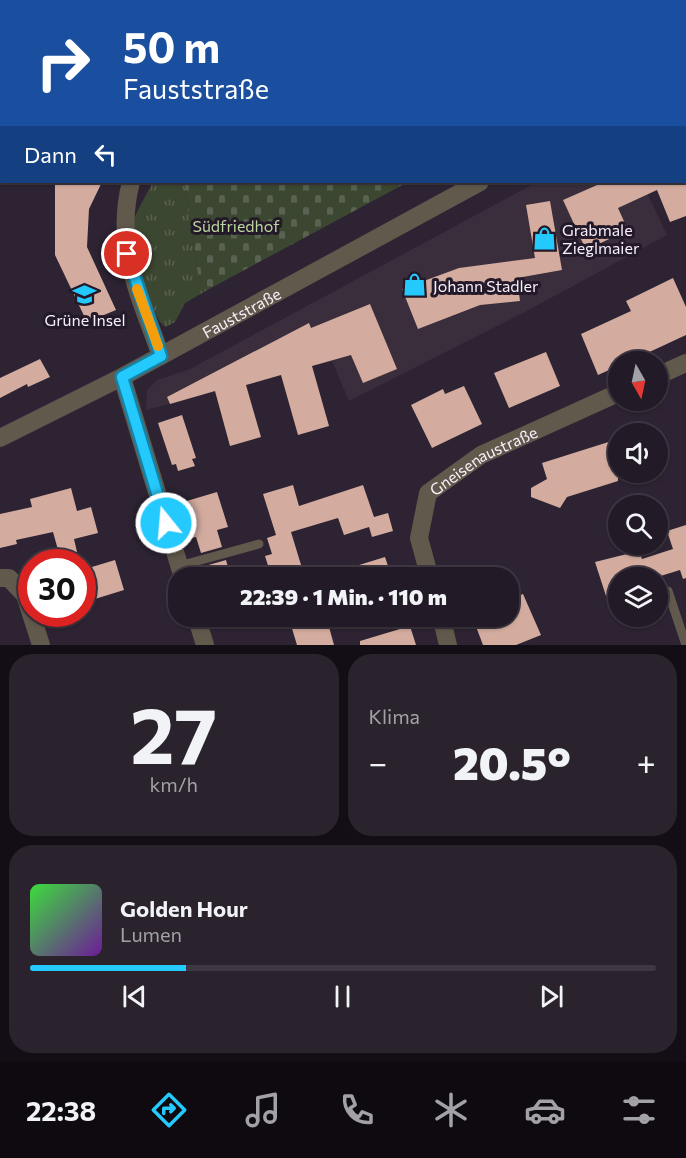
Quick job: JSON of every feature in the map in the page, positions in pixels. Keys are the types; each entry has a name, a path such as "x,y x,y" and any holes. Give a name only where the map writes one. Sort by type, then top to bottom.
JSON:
{"street":[{"path":"131,183 124,229 127,254 161,356"},
{"name":"Fauststraße","path":"0,438 122,377 478,183"},
{"path":"668,371 686,363"},
{"path":"122,377 179,567"},
{"name":"Gneisenaustraße","path":"427,567 419,538 428,493 481,455 608,398"},
{"path":"0,578 9,578 25,595 41,645"},
{"path":"200,627 206,645"},
{"path":"444,627 448,645"}],"lane":[{"path":"195,567 259,544"},
{"path":"668,591 686,645"}],"shaded area":[{"path":"535,183 642,183 667,235 525,312 349,401 332,361 146,410 147,390 157,380 190,369"}],"green space":[{"path":"152,183 184,183 199,281 211,288 185,303 175,322 166,327 155,312 139,265 133,228"},
{"name":"Südfriedhof","path":"184,183 406,183 211,288 199,281"}],"building":[{"path":"55,183 102,183 89,209 87,247 116,310 87,322 55,255"},
{"path":"602,183 686,183 686,216 670,222 657,190 618,208 628,230 586,250 563,200"},
{"path":"550,201 562,270 517,278 520,301 480,305 418,329 402,289 459,268 535,258 526,205"},
{"path":"673,278 686,307 686,335 652,351 608,351 608,370 598,375 581,334 631,311 626,301"},
{"path":"370,304 397,369 363,383 351,355 312,366 329,426 298,435 281,375 246,385 261,437 230,446 215,391 170,404 167,397 309,323 311,328"},
{"path":"546,352 560,386 509,408 494,373"},
{"path":"40,359 50,377 28,387 27,384 0,398 0,378"},
{"path":"464,386 482,424 432,448 411,405 443,389 445,394"},
{"path":"182,415 196,458 192,459 195,466 178,471 176,464 172,465 158,423"},
{"path":"608,442 608,483 612,483 567,497 560,508 531,497 531,488 547,479 542,463"},
{"path":"293,485 299,506 363,485 374,517 388,513 393,531 372,537 369,527 344,535 338,518 291,532 302,567 268,567 265,556 272,554 267,538 276,535 263,494"},
{"path":"71,488 77,511 91,507 98,533 74,539 76,549 58,549 53,532 16,540 17,544 0,548 0,514 32,507 30,499"},
{"path":"217,492 228,527 217,530 222,547 201,553 196,537 190,538 180,503"},
{"path":"686,525 686,578 683,579 680,570 668,574 668,567 608,567 608,595 606,596 595,562 623,555 640,555 642,559 654,555 668,555 668,551 673,549 668,531"},
{"path":"385,557 388,567 353,567"},
{"path":"115,560 124,590 96,599 96,566"},
{"path":"226,560 228,567 205,567"},
{"path":"523,594 541,635 516,645 483,645 476,627 519,627 519,596"},
{"path":"292,627 329,627 334,645 297,645"},
{"path":"410,627 416,645 360,645 360,641"}],"slow traffic":[{"path":"137,289 158,346"}],"place":[{"name":"Grabmale Zieglmaier","path":"544,238"},
{"name":"Johann Stadler","path":"415,285"},
{"name":"Grüne Insel","path":"85,294"}],"route":[{"path":"127,254 133,278 161,356 122,377 166,523"}]}
